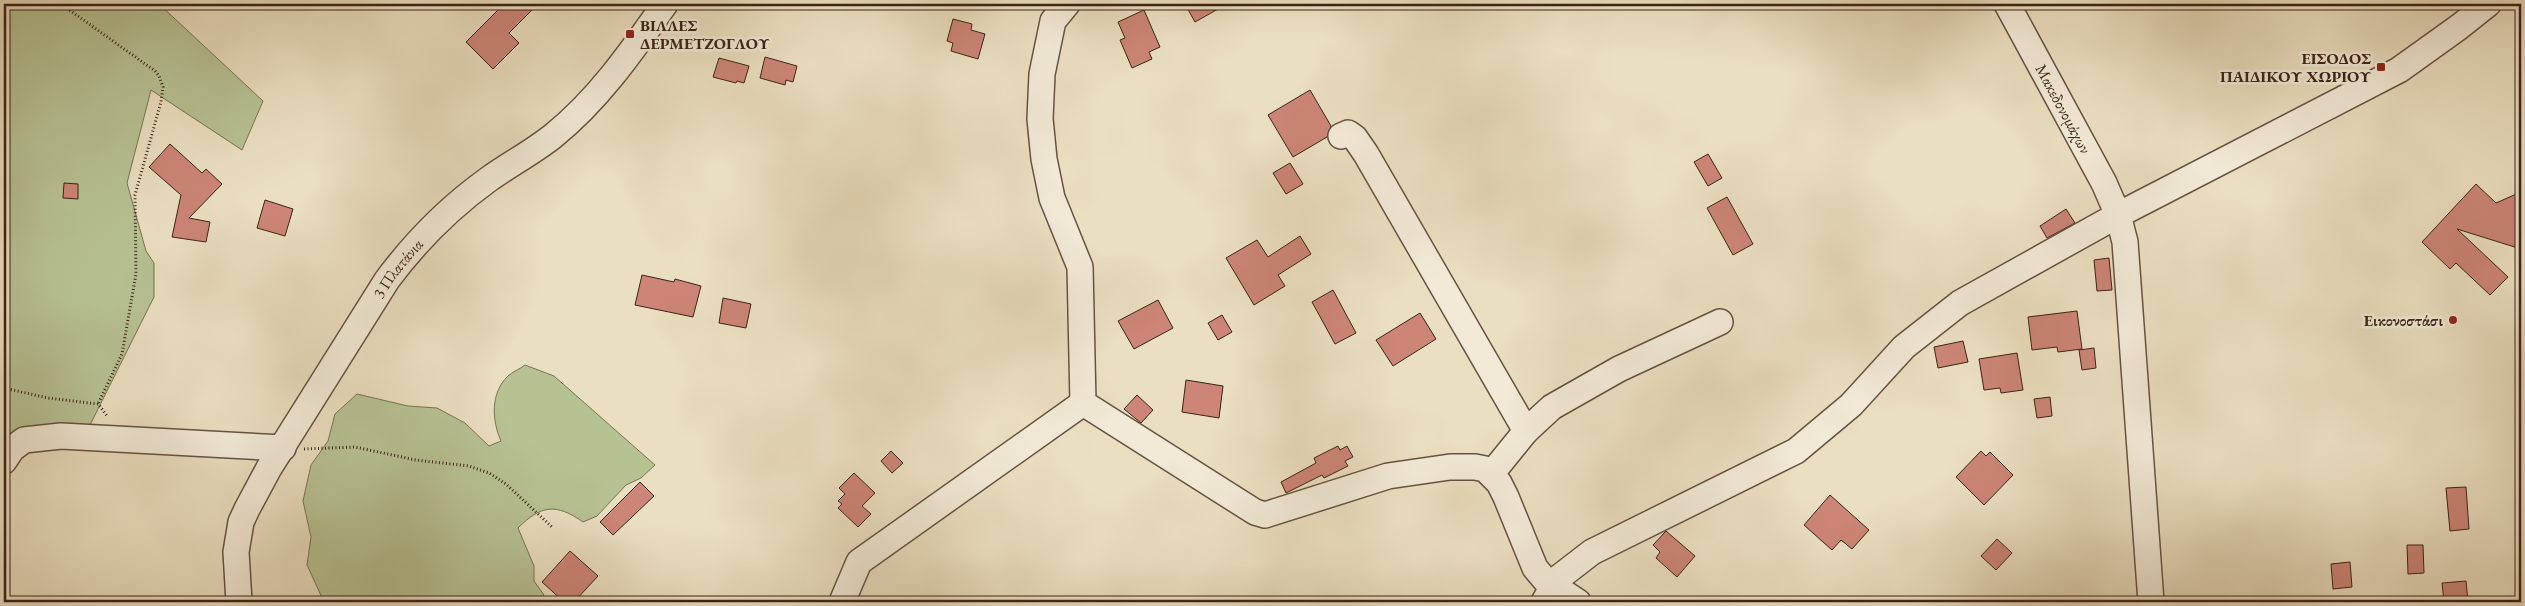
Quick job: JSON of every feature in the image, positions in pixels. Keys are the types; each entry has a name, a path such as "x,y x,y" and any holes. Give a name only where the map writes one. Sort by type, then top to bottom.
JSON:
{"street":[{"name":"3 Πλατάνια","path":"239,602 236,552 241,522 253,496 402,260 452,208 490,178 552,137 574,118 612,76 665,4"},
{"path":"1067,4 1054,21 1042,74 1040,119 1044,159 1052,198 1080,267 1083,402"},
{"name":"Μακεδονομάχων","path":"2007,4 2104,184 2118,215 2125,242 2151,602"},
{"path":"1548,594 1573,565 1606,544 1796,451 1851,405 1904,347 1960,303 2118,215 2399,70 2488,4"},
{"path":"1341,136 1348,133 1355,138 1366,154 1526,431"},
{"path":"1492,473 1526,431 1552,407 1611,373 1720,322"},
{"path":"1083,402 1255,512 1265,515 1388,476 1464,466 1475,467 1492,473 1506,497 1535,568 1548,594 1578,602"},
{"path":"842,602 859,562 1083,402"},
{"path":"4,461 12,449 24,440 61,436 283,448"}],"path":[{"path":"61,4 155,71 163,87 155,130 135,195 136,274 122,354 98,404"},
{"path":"4,388 48,398 98,404 123,438"},
{"path":"283,448 355,447 409,459 469,466 489,473 506,484 552,527"}],"green space":[{"path":"4,4 159,4 263,101 242,150 151,90 127,183 146,251 154,263 154,297 89,427 4,440"},
{"path":"525,365 554,376 655,465 641,478 626,485 597,516 583,522 565,512 549,509 534,515 518,528 534,566 534,581 544,595 537,602 324,602 307,565 311,537 303,501 311,465 328,441 335,414 357,394 408,406 437,408 465,423 489,446 501,441 496,425 494,407 498,391 508,376"}],"building":[{"path":"504,4 538,4 509,33 519,43 493,69 466,42"},
{"path":"1185,4 1227,4 1195,22"},
{"path":"1144,10 1160,47 1149,52 1152,59 1132,68 1120,40 1125,38 1118,22"},
{"path":"953,19 972,24 971,30 985,34 978,59 951,51 953,43 947,41"},
{"path":"765,57 797,66 793,82 786,80 785,85 760,78"},
{"path":"719,58 749,66 744,83 737,81 736,83 713,77"},
{"path":"1310,90 1331,126 1327,137 1293,157 1268,115"},
{"path":"170,144 202,173 206,169 222,184 189,218 210,222 206,242 172,237 181,195 149,167"},
{"path":"1708,154 1722,178 1708,186 1694,162"},
{"path":"1290,163 1303,184 1286,194 1273,173"},
{"path":"64,183 78,184 78,199 63,198"},
{"path":"2476,184 2496,203 2521,192 2521,249 2457,229 2508,277 2490,295 2456,263 2450,269 2422,242"},
{"path":"1727,197 1753,244 1733,255 1707,208"},
{"path":"265,200 293,209 285,236 257,228"},
{"path":"2066,209 2075,223 2047,238 2040,226"},
{"path":"1300,236 1311,254 1278,275 1285,286 1254,305 1226,258 1257,240 1268,257"},
{"path":"2109,258 2112,290 2097,291 2094,260"},
{"path":"642,275 674,282 675,279 701,286 693,317 635,305"},
{"path":"1333,290 1356,333 1335,344 1312,302"},
{"path":"723,298 751,304 746,328 719,323"},
{"path":"1158,300 1173,328 1134,349 1118,321"},
{"path":"2077,311 2082,349 2058,352 2057,347 2032,350 2028,317"},
{"path":"1420,313 1436,339 1393,366 1376,340"},
{"path":"1222,315 1232,332 1218,340 1208,323"},
{"path":"1963,341 1968,362 1938,368 1934,347"},
{"path":"2094,348 2096,368 2082,370 2079,350"},
{"path":"2017,353 2023,390 2001,393 2000,388 1984,390 1979,359"},
{"path":"1186,380 1223,386 1219,418 1182,412"},
{"path":"1137,395 1153,410 1141,423 1124,409"},
{"path":"2050,397 2052,416 2037,418 2034,399"},
{"path":"1338,446 1340,450 1347,446 1353,457 1345,461 1348,466 1324,478 1322,475 1286,493 1281,482 1316,463 1314,458"},
{"path":"891,451 903,463 892,473 881,461"},
{"path":"1981,451 1986,456 1990,452 2013,475 1984,505 1956,477"},
{"path":"854,473 875,493 862,506 871,514 858,527 838,508 842,504 838,501 845,494 839,488"},
{"path":"640,482 654,496 613,535 600,522"},
{"path":"2466,487 2469,529 2450,531 2446,488"},
{"path":"1830,495 1869,530 1852,549 1841,540 1832,550 1804,525"},
{"path":"1666,531 1695,556 1677,577 1656,558 1660,552 1653,545"},
{"path":"1997,539 2012,553 1996,570 1981,556"},
{"path":"2407,545 2423,545 2424,573 2408,574"},
{"path":"570,551 598,576 574,602 564,602 542,582"},
{"path":"2350,562 2352,587 2333,589 2331,564"},
{"path":"2466,581 2468,602 2444,602 2442,583"}],"place":[{"name":"ΒΙΛΛΕΣ ΔΕΡΜΕΤΖΟΓΛΟΥ","path":"630,34"},
{"name":"ΕΙΣΟΔΟΣ ΠΑΙΔΙΚΟΥ ΧΩΡΙΟΥ","path":"2381,67"},
{"name":"Εικονοστάσι","path":"2453,320"}]}
